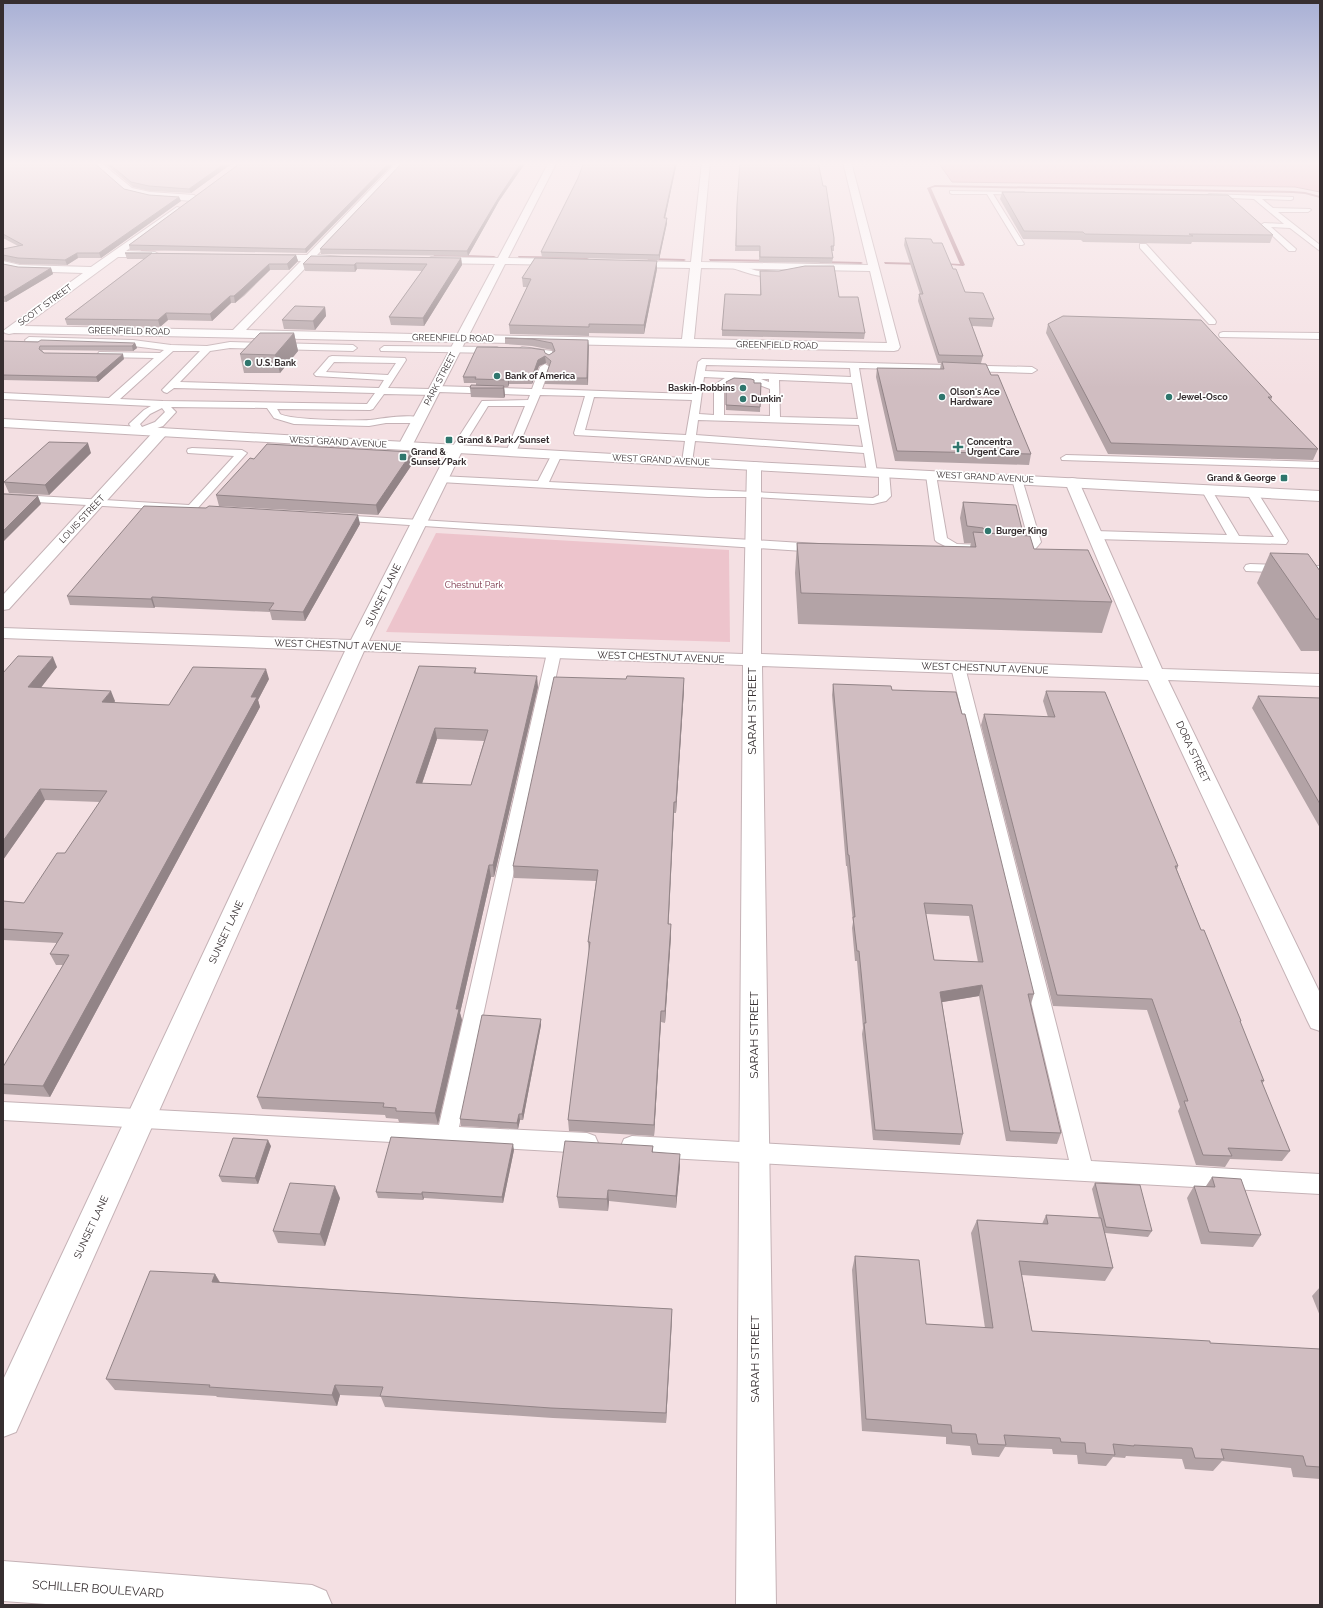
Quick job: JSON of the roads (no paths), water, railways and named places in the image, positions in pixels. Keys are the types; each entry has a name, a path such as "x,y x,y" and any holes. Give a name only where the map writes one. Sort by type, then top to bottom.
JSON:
{"street":[{"name":"SCOTT STREET","path":"7,332 139,237"},
{"path":"237,334 330,237"},
{"name":"PARK STREET","path":"405,446 514,237"},
{"path":"688,343 699,237"},
{"path":"866,237 873,263"},
{"path":"129,244 153,245"},
{"path":"264,247 335,249"},
{"path":"428,250 504,256 571,258"},
{"path":"116,254 162,255"},
{"path":"422,260 504,256"},
{"path":"729,256 873,263"},
{"path":"256,257 350,259"},
{"path":"618,264 697,257 736,266 808,267 873,263"},
{"name":"GREENFIELD ROAD","path":"7,332 146,332 894,347 873,263"},
{"path":"3,264 20,268 93,270"},
{"name":"WEST GRAND AVENUE","path":"3,423 754,466 1320,496"},
{"name":"LOUIS STREET","path":"3,605 161,432"},
{"name":"SUNSET LANE","path":"3,1419 357,646 456,449"},
{"name":"SARAH STREET","path":"754,466 752,660 756,1605"},
{"name":"DORA STREET","path":"1072,482 1095,535 1101,566 1156,674 1320,1020"},
{"name":"WEST CHESTNUT AVENUE","path":"3,634 1320,680"},
{"name":"SCHILLER BOULEVARD","path":"3,1581 312,1605"}],"lane":[{"path":"1016,237 1020,244"},
{"path":"1278,237 1292,249"},
{"path":"1304,237 1320,249"},
{"path":"1143,246 1212,322"},
{"path":"133,343 146,332"},
{"path":"1223,335 1320,336"},
{"path":"29,340 133,343 171,348 206,349 230,345 362,348"},
{"path":"112,402 171,348"},
{"path":"159,404 171,412 159,424 140,431 134,424 147,412 159,404 172,385 206,349"},
{"path":"378,349 532,350 549,353 550,357"},
{"path":"92,354 162,356"},
{"path":"3,396 159,404 370,407 391,378 402,360 332,359 319,374 391,378"},
{"path":"687,462 702,362 1032,370"},
{"path":"440,479 708,494 754,494 873,501 882,499 885,496 878,472 868,450 854,365"},
{"path":"511,452 532,403 545,367"},
{"path":"700,374 856,380"},
{"path":"774,376 775,420"},
{"path":"719,418 719,385 725,380 741,378 757,380 774,388"},
{"path":"172,385 536,392 697,397"},
{"path":"590,394 579,433 690,438 868,450"},
{"path":"456,449 464,439 485,402 532,403"},
{"path":"269,406 277,416 294,421 369,423 386,420 419,420"},
{"path":"694,417 863,422"},
{"path":"192,508 242,453 192,451 208,435"},
{"path":"542,485 557,454"},
{"path":"1066,458 1320,465"},
{"path":"931,475 941,540 955,547 1001,553 1030,561"},
{"path":"1001,553 1027,551 1035,542 1016,479"},
{"path":"1206,489 1235,539"},
{"path":"1095,535 1282,541 1252,492"},
{"path":"3,497 207,510"},
{"path":"325,517 832,549"},
{"path":"951,556 982,558"},
{"path":"1250,568 1320,570"},
{"path":"1293,569 1301,581"},
{"path":"447,1135 554,653"},
{"path":"958,667 1083,1171"},
{"path":"3,1111 1320,1184"}],"waterway":[{"path":"940,264 963,265 951,237"},
{"path":"141,250 163,250"},
{"path":"434,255 494,257"},
{"path":"519,257 587,258"},
{"path":"648,259 684,260"},
{"path":"710,260 772,261"},
{"path":"820,262 861,263"},
{"path":"885,263 922,264"}],"place":[{"name":"U.S. Bank","path":"248,363"},
{"name":"Bank of America","path":"497,376"},
{"name":"Baskin-Robbins","path":"743,388"},
{"name":"Olson's Ace Hardware","path":"942,397"},
{"name":"Jewel-Osco","path":"1169,397"},
{"name":"Dunkin'","path":"743,399"},
{"name":"Grand & Park/Sunset","path":"449,440"},
{"name":"Concentra Urgent Care","path":"958,447"},
{"name":"Grand & Sunset/Park","path":"403,457"},
{"name":"Grand & George","path":"1284,478"},
{"name":"Burger King","path":"988,531"}],"park label":[{"name":"Chestnut Park","path":"474,585"}]}
